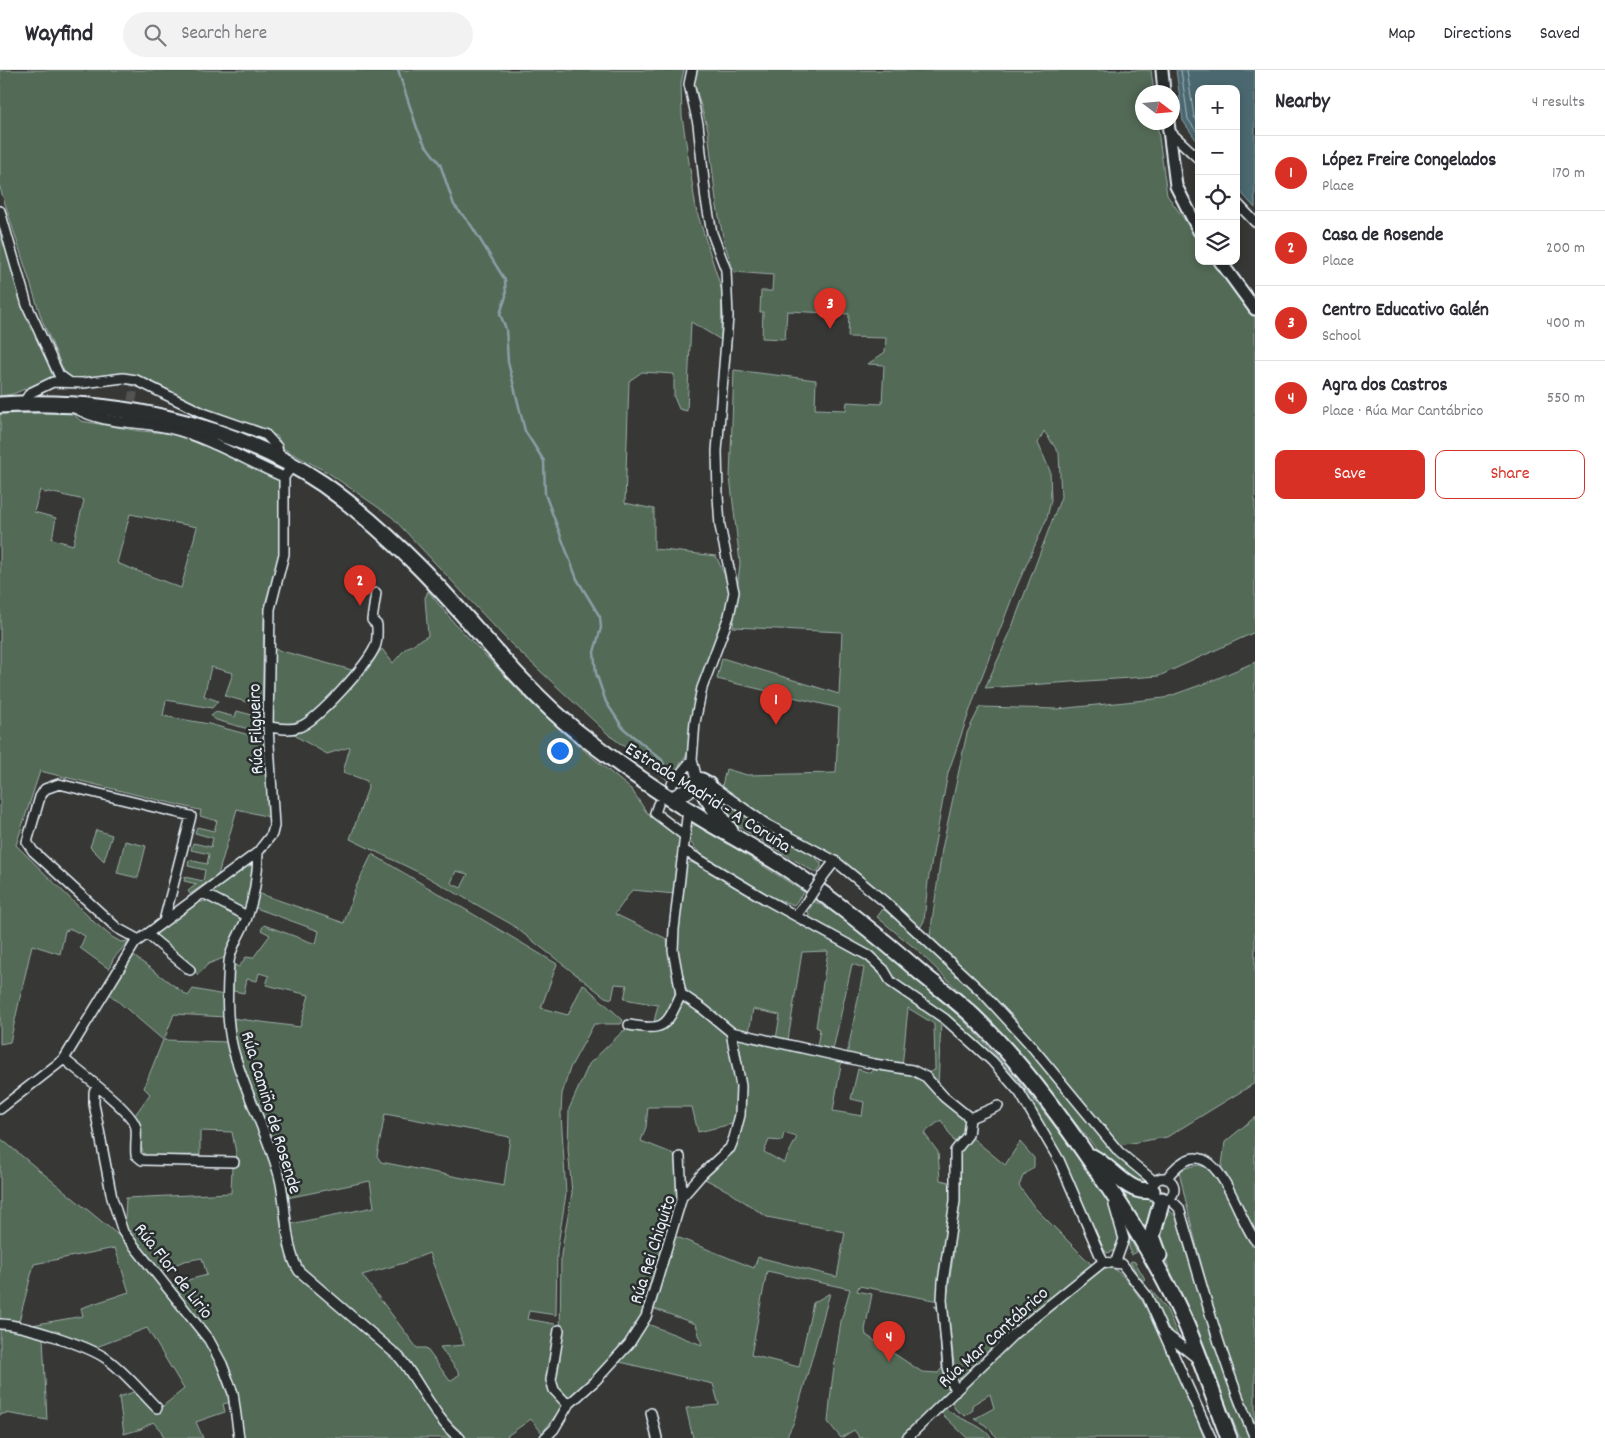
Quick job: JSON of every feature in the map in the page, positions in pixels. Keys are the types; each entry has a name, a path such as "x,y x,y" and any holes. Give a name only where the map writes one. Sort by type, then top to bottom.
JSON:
{"highway":[{"name":"Estrada Madrid - A Coruña","path":"0,405 71,405 108,408 160,417 206,430 279,458 288,472 321,483 351,505 400,549 564,720 607,756 688,809 792,872 843,909 972,1015 1050,1103 1088,1155 1137,1230 1186,1324 1229,1438"},
{"path":"673,799 705,783 706,796 736,838"},
{"path":"1088,1155 1101,1161 1131,1186 1139,1190 1160,1193 1152,1236 1163,1264 1167,1286"}],"street":[{"path":"692,70 690,84 698,124 706,200 712,233 726,270 728,317 717,451 718,496 720,526 734,592 729,616 702,688 695,722 692,760 696,775 766,824 835,861 885,902 984,993 1028,1042 1119,1152 1160,1193 1179,1208 1222,1350 1242,1409 1255,1438"},
{"path":"1162,70 1163,85"},
{"path":"1169,130 1176,186 1195,223"},
{"path":"1172,130 1195,155"},
{"path":"1240,206 1255,222"},
{"path":"0,211 27,305 59,375 69,382"},
{"path":"1223,265 1255,309"},
{"path":"23,404 30,393 40,386 53,382 103,381 123,378 136,380 203,413 266,435 277,447 279,458"},
{"path":"71,405 85,413 112,421 170,428 263,466 288,472"},
{"name":"Rúa Filgueiro","path":"0,1109 64,1059 126,955 139,940 258,852 272,834 274,826 268,727 270,610 284,554 288,472"},
{"path":"268,727 296,728 304,725 318,715 342,690 374,649 378,637 377,624 372,620 376,593"},
{"path":"672,784 692,760"},
{"path":"139,940 117,928 33,852 27,842 40,797 45,789 60,784 191,816 164,921"},
{"path":"658,804 655,814 685,836"},
{"path":"629,1026 653,1029 663,1025 673,1011 681,994 674,950 674,936 676,906 685,851 688,809"},
{"path":"685,851 869,956 884,970 891,982 945,1019 992,1061 1020,1093 1059,1160 1103,1262 1122,1264 1147,1296 1211,1438"},
{"name":"Rúa Camiño de Rosende","path":"258,852 257,870 247,916 230,959 228,1016 233,1048 242,1078 267,1139 279,1176 286,1206 291,1254 294,1264 299,1271 399,1357 410,1369 447,1426 460,1438"},
{"path":"796,916 835,861"},
{"path":"203,893 247,916"},
{"path":"147,934 190,970"},
{"path":"681,994 704,1009 731,1032 874,1064 912,1070 926,1077 944,1097 970,1118"},
{"name":"Rúa Rei Chiquito","path":"545,1438 554,1429 568,1405 596,1380 629,1344 646,1317 682,1197 702,1174 730,1148 740,1115 741,1086 731,1032"},
{"path":"64,1059 123,1108 132,1119 136,1127 136,1155 142,1160 234,1162"},
{"name":"Rúa Flor de Lirio","path":"98,1088 94,1092 94,1104 112,1198 123,1232 209,1340 218,1356 233,1393 239,1438"},
{"path":"970,1118 998,1106"},
{"path":"954,1392 948,1367 942,1300 943,1282 955,1201 955,1151 968,1134 970,1118"},
{"path":"680,1157 682,1197"},
{"path":"1166,1179 1175,1167 1187,1161 1198,1158 1208,1160 1221,1176 1255,1240"},
{"path":"1160,1179 1166,1179 1172,1183 1174,1189 1160,1193 1160,1179"},
{"path":"1109,1188 1124,1239 1116,1262"},
{"name":"Rúa Mar Cantábrico","path":"907,1438 1015,1333 1103,1262"},
{"path":"0,1324 24,1328 98,1354 114,1366 157,1408"},
{"path":"559,1330 551,1380 554,1390 568,1405"},
{"path":"1164,1332 1199,1361"},
{"path":"651,1413 657,1438"}],"green space":[{"path":"0,70 684,70 681,83 682,116 696,209 722,291 721,340 691,322 687,411 679,409 674,397 674,374 642,372 629,381 625,503 654,509 654,549 716,556 729,585 729,602 700,686 690,723 689,751 669,781 609,735 509,642 392,517 327,472 284,449 277,436 206,410 146,381 78,380 66,376 42,320 0,188"},
{"path":"696,70 1151,70 1153,85 1135,85 1135,130 1158,130 1167,195 1195,234 1195,265 1217,265 1255,316 1255,632 1159,676 985,688 1009,635 1061,497 1059,453 1044,431 1038,443 1050,471 1051,500 1047,518 1016,588 979,684 948,773 928,881 924,921 920,928 828,853 774,823 722,786 726,769 747,775 836,773 839,708 717,679 722,658 839,694 842,632 733,627 740,563 730,477 734,370 816,380 815,409 846,410 847,402 882,404 884,365 868,364 885,352 886,338 848,337 849,314 787,311 785,339 762,338 763,312 760,312 761,291 772,291 773,275 734,272 724,242 716,201 708,130 694,82"},
{"path":"0,227 8,258 53,377 13,394 0,396"},
{"path":"71,412 81,421 140,431 180,434 279,477 279,558 264,607 262,731 259,732 216,720 211,716 216,712 235,717 237,711 252,715 254,704 225,696 233,673 211,667 204,696 218,701 212,708 166,700 163,716 209,724 264,739 269,817 237,809 218,875 190,894 188,891 197,884 184,881 185,877 203,881 205,870 188,866 189,860 207,864 209,854 191,850 193,843 211,847 213,838 195,833 197,827 214,831 217,821 200,816 201,810 40,771 16,845 95,923 121,942 129,941 113,959 109,969 80,948 85,936 71,929 65,931 60,954 32,945 10,1042 0,1044 0,414","holes":["40,490 45,493 49,492 84,500 73,545 52,539 56,518 34,512","130,514 197,527 181,588 117,563"]},
{"path":"428,591 455,624 531,703 567,736 632,790 647,813 654,815 681,834 675,894 632,890 615,914 667,939 674,980 674,1001 672,1010 667,1018 653,1026 658,1005 624,999 627,985 615,984 612,999 605,997 511,924 422,874 350,839 368,788 367,781 343,772 350,747 327,754 295,734 316,721 382,649 393,663 406,648 428,636 425,598","holes":["456,871 468,874 461,888 451,883"]},
{"path":"274,649 352,670 315,714 296,726 283,726 272,721"},
{"path":"1255,662 1255,1083 1167,1137 1119,1145 1062,1079 1013,1016 930,936 942,849 967,733 980,707 1058,709 1164,698 1209,682"},
{"path":"715,804 727,805 812,854 821,863 821,867 816,873 731,822"},
{"path":"693,825 699,825 804,892 794,905 738,880 710,861 691,843 689,836"},
{"path":"96,830 112,835 104,861 90,847"},
{"path":"125,841 146,846 138,878 117,873"},
{"path":"372,854 557,964 541,1008 568,1015 583,984 623,1020 621,1024 594,1024 570,1068 562,1094 561,1114 566,1194 557,1251 556,1315 529,1311 527,1319 555,1324 551,1366 563,1406 542,1433 531,1419 507,1436 508,1438 464,1438 456,1432 424,1387 302,1270 292,1252 290,1224 374,1207 370,1181 287,1198 234,1044 231,1018 300,1027 309,995 266,985 269,976 259,973 257,981 247,979 244,993 233,991 233,964 239,967 246,957 253,958 270,935 261,930 264,925 316,944 319,931 253,907 258,893 344,923 355,889","holes":["385,1114 510,1137 504,1186 381,1162 377,1156","429,1253 464,1345 440,1347 460,1374 450,1381 426,1348 417,1348 362,1275 404,1263"]},
{"path":"691,862 866,960 897,993 941,1022 938,1085 927,1073 935,1070 934,1024 908,1008 902,1067 847,1055 864,968 852,964 833,1050 817,1046 820,1029 816,1027 828,951 802,952 788,1040 776,1039 780,1015 753,1009 749,1033 738,1030 692,997 684,986 677,948 677,923 686,864"},
{"path":"248,865 253,866 246,909 241,910 209,893"},
{"path":"206,901 238,915 241,923 226,957 208,964 198,975 187,961 156,937 155,933 197,903"},
{"path":"814,901 829,909 880,945 904,966 961,1018 1020,1083 1075,1154 1108,1203 1114,1214 1119,1233 1114,1251 1107,1253 1103,1248 1073,1180 1045,1128 994,1058 927,1001 898,983 877,958 810,918 808,912"},
{"path":"883,909 944,960 993,1008 1108,1145 1148,1182 1143,1186 1127,1177 1099,1152 1004,1035 917,950 877,917"},
{"path":"131,954 188,996 193,989 224,995 225,1017 174,1014 164,1040 229,1042 241,1088 267,1146 282,1202 291,1266 305,1281 392,1354 455,1438 243,1438 235,1387 169,1285 207,1275 202,1258 184,1261 159,1272 126,1231 121,1219 125,1218 126,1198 231,1193 232,1166 237,1158 232,1132 200,1131 200,1155 146,1156 143,1151 139,1141 135,1115 150,1094 144,1088 163,1040 107,992"},
{"path":"683,1003 689,1003 727,1032 739,1094 736,1123 698,1132 692,1107 648,1107 646,1127 641,1141 674,1154 679,1198 641,1323 624,1348 568,1402 556,1390 554,1371 560,1344 561,1254 572,1193 568,1149 569,1109 589,1064 623,1031 630,1028 651,1032"},
{"path":"738,1038 842,1059 833,1111 862,1116 864,1102 851,1099 858,1069 871,1073 874,1069 914,1074 927,1081 967,1120 965,1130 955,1143 941,1120 924,1133 938,1152 940,1180 953,1183 939,1301 859,1286 857,1291 872,1294 865,1330 866,1335 922,1372 938,1373 942,1368 938,1310 934,1306 941,1308 949,1389 946,1395 901,1438 860,1438 854,1430 841,1438 828,1422 841,1321 850,1289 767,1271 751,1355 799,1367 813,1303 830,1293 794,1422 786,1438 693,1438 686,1408 719,1405 713,1384 620,1362 645,1323 702,1345 696,1324 652,1308 672,1235 754,1268 758,1257 837,1277 845,1232 767,1217 728,1191 703,1178 729,1155 741,1128 744,1113 744,1082","holes":["784,1133 797,1137 784,1163 764,1152 769,1140 782,1141"]},
{"path":"1255,1117 1255,1426 1231,1363 1211,1300 1179,1171 1192,1166 1202,1166 1220,1181 1225,1142"},
{"path":"970,1136 1005,1165 1020,1142 1034,1158 1034,1167 1023,1176 1019,1186 1035,1208 1092,1265 1038,1310 956,1385 947,1297 954,1251 950,1250 958,1155 961,1144"},
{"path":"0,1138 123,1239 208,1344 226,1378 231,1402 223,1404 225,1412 196,1422 203,1438 164,1438 153,1422 141,1429 124,1434 119,1397 137,1391 158,1410 184,1389 147,1328 91,1349 26,1326 83,1316 81,1308 129,1292 115,1248 34,1264 19,1321 0,1321"},
{"path":"1116,1180 1147,1196 1152,1202 1147,1232"},
{"path":"1164,1207 1177,1218 1179,1223 1184,1245 1234,1402 1249,1438 1240,1438 1156,1236"},
{"path":"1126,1231 1137,1252 1131,1255"},
{"path":"1130,1262 1135,1262 1145,1279 1141,1281"},
{"path":"1113,1268 1127,1281 1141,1299 1154,1321 1177,1371 1204,1438 998,1438 985,1425 974,1419 994,1408 990,1394 972,1405 973,1410 965,1416 955,1409 951,1400 1019,1334 1098,1270"},
{"path":"1152,1290 1167,1310 1178,1336 1169,1331 1148,1292"},
{"path":"0,1328 43,1337 47,1420 6,1413 0,1415"},
{"path":"945,1408 981,1428 992,1438 967,1438 941,1413"}],"water":[{"path":"1176,70 1255,70 1255,208 1240,191 1240,85 1195,85 1195,138 1183,121 1180,85 1178,85"}],"waterway":[{"path":"398,70 417,128 424,143 440,164 454,205 471,225 505,280 506,296 500,314 506,329 508,362 525,431 544,461 545,494 577,579 600,617 601,628 594,652 596,673 606,702 623,728 662,760 667,770"}],"tunnel":[{"path":"129,414 136,380"}],"place":[{"name":"Centro Educativo Galén","path":"830,329"},
{"name":"Casa de Rosende","path":"360,606"},
{"name":"López Freire Congelados","path":"776,725"},
{"name":"Agra dos Castros","path":"889,1362"}]}
